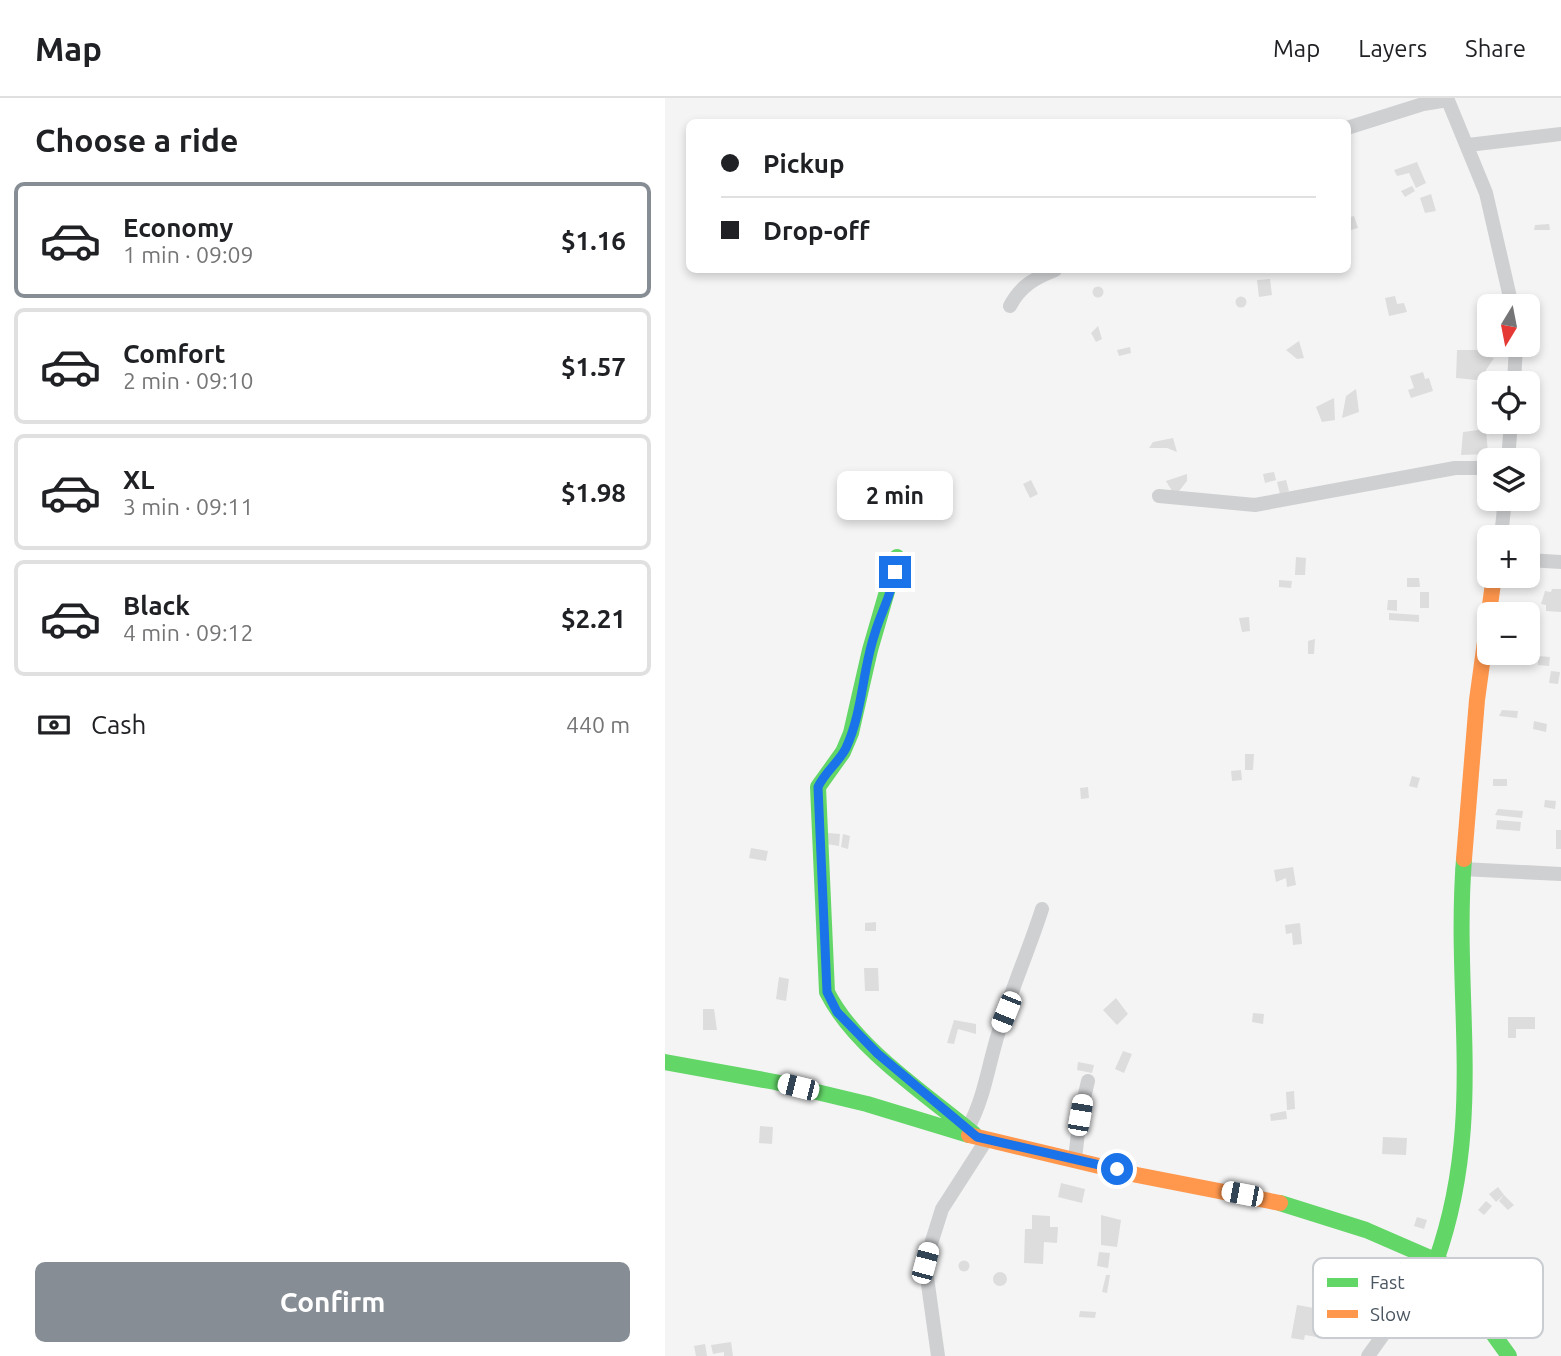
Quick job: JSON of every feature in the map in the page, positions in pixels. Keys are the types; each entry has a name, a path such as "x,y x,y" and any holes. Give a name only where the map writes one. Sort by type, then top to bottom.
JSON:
{"street":[{"path":"1351,127 1390,113 1448,99 1486,193 1510,294"},
{"path":"1468,145 1561,134"},
{"path":"1010,306 1016,293 1027,283 1049,273"},
{"path":"1159,496 1255,505 1455,468 1477,468"},
{"path":"897,557 893,587 875,633 857,719 844,751 824,775 818,787 827,992 837,1012 878,1054 977,1135"},
{"path":"1540,560 1561,562"},
{"path":"1440,1258 1456,1193 1465,1094 1467,1060 1462,869 1473,730 1492,588"},
{"path":"1462,869 1561,874"},
{"path":"938,1356 925,1263 942,1209 977,1135 999,1030 1024,968 1042,909"},
{"path":"665,1062 789,1085 1137,1175 1268,1199 1366,1230 1430,1258"},
{"path":"1075,1159 1081,1107 1088,1081"},
{"path":"1368,1356 1381,1338"},
{"path":"1496,1338 1509,1356"}],"building":[{"path":"1417,162 1426,183 1416,188 1409,173 1397,176 1394,170"},
{"path":"1412,186 1415,191 1405,197 1401,191"},
{"path":"1431,194 1436,211 1425,213 1420,198"},
{"path":"1354,216 1358,228 1351,230 1351,217"},
{"path":"1549,224 1550,230 1534,230 1535,225"},
{"path":"1270,279 1272,295 1259,297 1257,280"},
{"path":"1098,286 1104,292 1098,298 1092,292"},
{"path":"1241,296 1247,302 1241,308 1235,302"},
{"path":"1395,296 1397,304 1404,303 1407,312 1389,316 1385,298"},
{"path":"1098,326 1102,339 1096,342 1091,333"},
{"path":"1299,341 1304,358 1297,359 1286,350"},
{"path":"1130,347 1131,353 1119,356 1117,350"},
{"path":"1457,350 1477,350 1477,357 1494,358 1486,371 1477,371 1477,380 1456,378"},
{"path":"1423,372 1425,379 1429,378 1433,391 1411,398 1408,390 1414,388 1410,376"},
{"path":"1356,389 1359,412 1342,418 1346,396"},
{"path":"1334,398 1335,420 1322,422 1316,407"},
{"path":"1477,430 1477,434 1486,434 1488,448 1477,448 1477,454 1461,455 1463,432"},
{"path":"1173,438 1177,452 1167,448 1149,448 1153,442"},
{"path":"1274,472 1276,480 1265,483 1263,474"},
{"path":"1187,474 1187,481 1175,496 1166,481"},
{"path":"1031,480 1038,494 1030,498 1023,484"},
{"path":"1286,480 1289,491 1280,494 1277,482"},
{"path":"1296,557 1306,558 1305,575 1295,575"},
{"path":"1407,578 1419,578 1420,587 1407,587"},
{"path":"1279,580 1292,581 1291,588 1279,587"},
{"path":"1552,589 1561,589 1561,612 1546,611 1546,605 1541,604 1545,591 1551,592"},
{"path":"1420,592 1429,592 1429,608 1420,608"},
{"path":"1388,600 1397,600 1397,611 1387,610"},
{"path":"1389,613 1419,615 1419,622 1389,620"},
{"path":"1249,617 1250,631 1242,632 1239,618"},
{"path":"1315,639 1314,654 1308,654 1308,641"},
{"path":"1540,656 1550,657 1549,666 1538,665"},
{"path":"1551,671 1560,672 1558,684 1549,683"},
{"path":"1502,710 1518,711 1517,718 1499,716"},
{"path":"1534,721 1547,724 1546,732 1533,729"},
{"path":"1245,754 1254,754 1253,770 1245,770"},
{"path":"1241,770 1242,780 1232,781 1231,771"},
{"path":"1412,776 1420,778 1417,788 1409,786"},
{"path":"1493,779 1507,779 1507,786 1493,786"},
{"path":"1088,787 1089,798 1081,799 1080,788"},
{"path":"1545,800 1556,801 1555,809 1544,807"},
{"path":"1498,809 1523,811 1522,818 1495,815"},
{"path":"1497,820 1521,822 1520,831 1496,829"},
{"path":"1556,830 1561,830 1561,849 1556,849"},
{"path":"828,833 840,834 839,846 827,844"},
{"path":"843,834 850,836 848,849 841,847"},
{"path":"751,848 768,851 766,861 749,858"},
{"path":"1293,867 1296,885 1287,887 1286,878 1276,882 1274,870"},
{"path":"876,922 876,931 865,931 865,923"},
{"path":"1300,923 1302,944 1293,945 1292,933 1286,934 1285,925"},
{"path":"864,968 878,968 879,991 865,991"},
{"path":"779,977 789,979 786,1001 776,999"},
{"path":"1116,998 1128,1014 1117,1025 1103,1010"},
{"path":"703,1009 714,1009 717,1030 703,1030"},
{"path":"1253,1013 1264,1014 1263,1024 1252,1022"},
{"path":"1508,1017 1535,1017 1535,1029 1516,1029 1516,1038 1508,1038"},
{"path":"954,1020 976,1024 976,1034 958,1029 954,1044 947,1043"},
{"path":"1123,1051 1132,1054 1124,1073 1115,1069"},
{"path":"1078,1062 1094,1065 1092,1073 1077,1070"},
{"path":"1294,1091 1295,1109 1287,1110 1286,1092"},
{"path":"1286,1111 1287,1119 1271,1121 1270,1114"},
{"path":"760,1126 773,1127 772,1144 759,1143"},
{"path":"1383,1137 1407,1138 1406,1155 1382,1154"},
{"path":"1061,1183 1085,1189 1082,1203 1058,1197"},
{"path":"1498,1187 1504,1195 1496,1202 1489,1194"},
{"path":"1504,1195 1514,1205 1508,1210 1499,1201"},
{"path":"1486,1201 1492,1206 1484,1215 1478,1210"},
{"path":"1032,1215 1050,1216 1050,1227 1058,1227 1057,1243 1044,1242 1043,1264 1024,1263 1025,1229 1032,1229"},
{"path":"1101,1215 1121,1220 1117,1247 1101,1245"},
{"path":"1417,1217 1427,1220 1424,1229 1414,1226"},
{"path":"1099,1252 1110,1253 1108,1268 1097,1266"},
{"path":"964,1260 970,1266 964,1272 958,1266"},
{"path":"1000,1272 1005,1274 1005,1284 1000,1286 995,1284 993,1279 995,1274"},
{"path":"1106,1275 1110,1275 1107,1293 1102,1292"},
{"path":"1297,1305 1313,1308 1313,1336 1305,1335 1304,1340 1291,1338"},
{"path":"1080,1311 1096,1312 1095,1318 1079,1317"},
{"path":"731,1342 733,1356 724,1356 724,1352 713,1354 711,1345"},
{"path":"705,1344 707,1356 696,1356 694,1346"}],"traffic: fast":[{"path":"897,557 870,650 851,733 843,752 818,787 827,992 839,1013 873,1051 974,1134"},
{"path":"1437,1258 1451,1209 1460,1159 1464,1109 1464,859"},
{"path":"665,1062 775,1082 867,1104 969,1135"},
{"path":"1280,1203 1366,1230 1430,1258"},
{"path":"1496,1338 1509,1356"}],"traffic: slow":[{"path":"1464,859 1477,700 1492,588"},
{"path":"969,1135 1137,1175 1280,1203"}],"route":[{"path":"895,572 893,587 875,633 857,719 844,751 824,775 818,787 827,992 837,1012 878,1054 930,1094 977,1137 1117,1169"}]}
